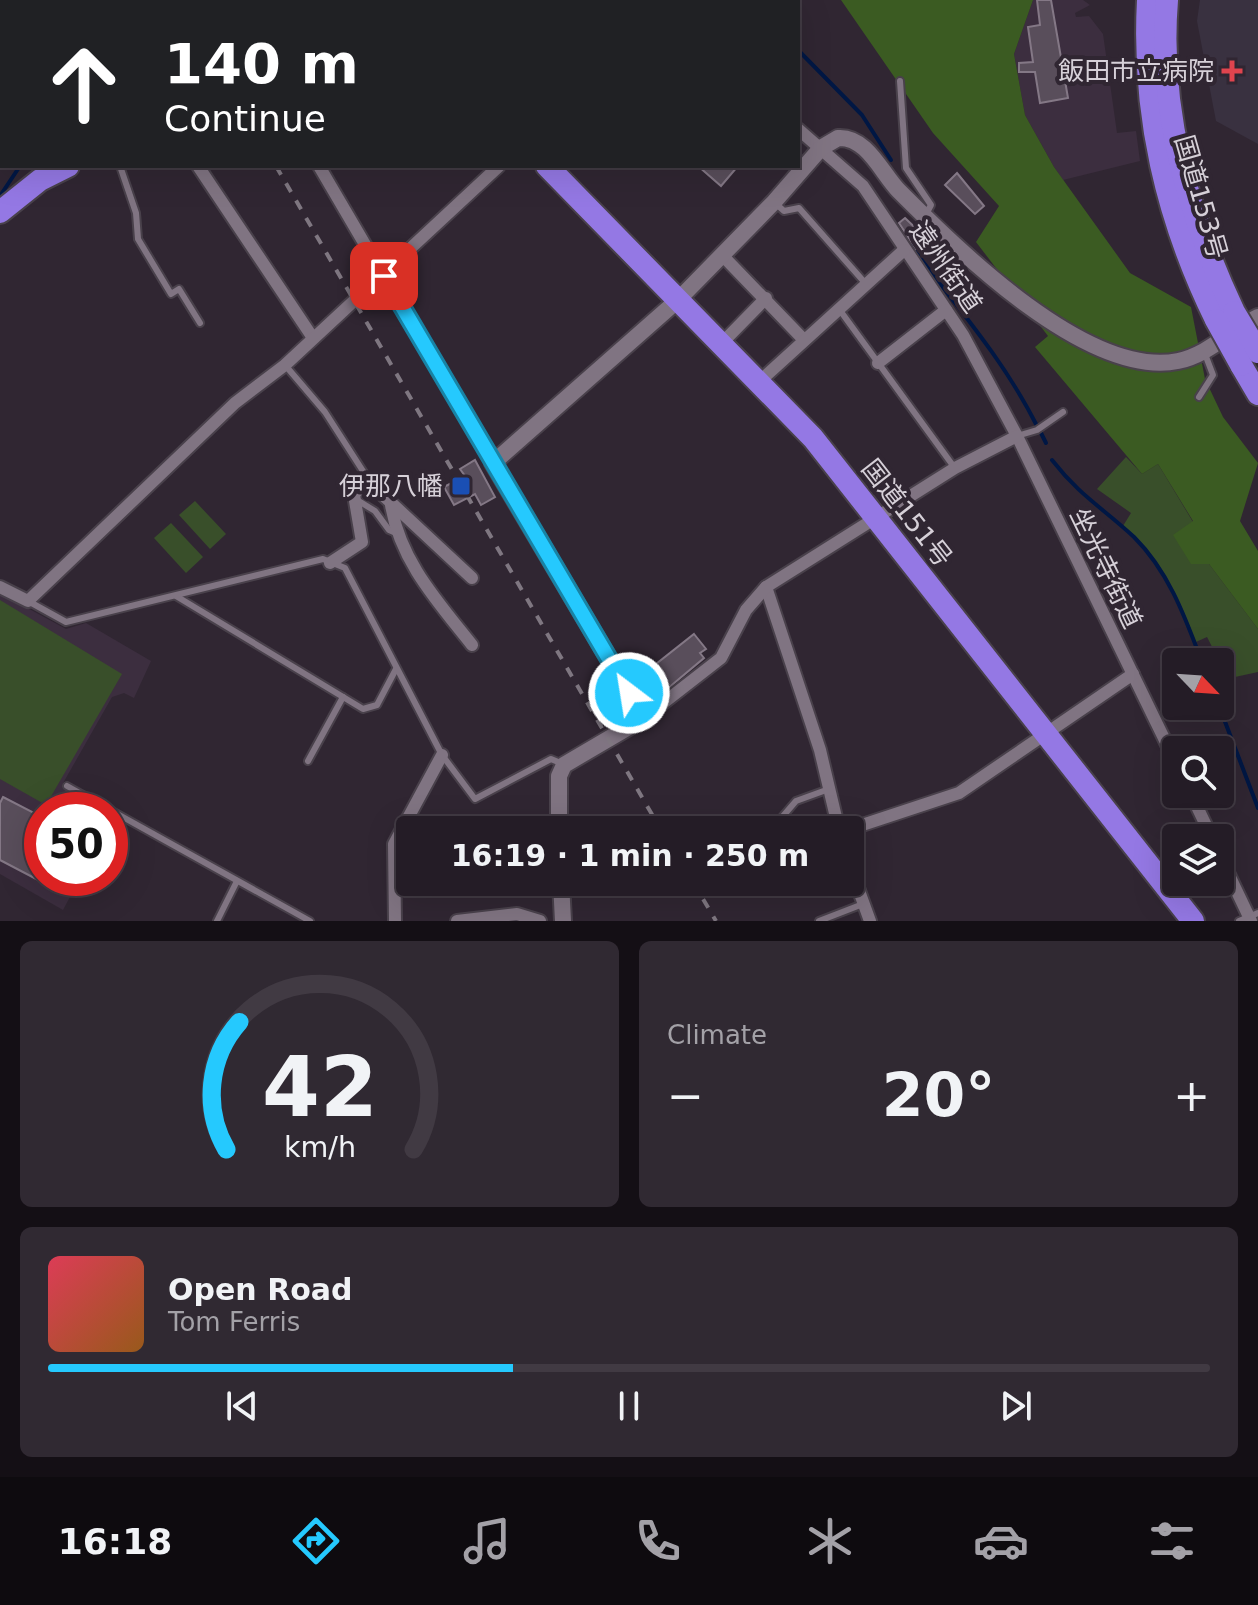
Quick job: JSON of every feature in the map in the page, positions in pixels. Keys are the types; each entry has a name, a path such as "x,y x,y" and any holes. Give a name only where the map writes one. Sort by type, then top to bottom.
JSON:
{"highway":[{"name":"国道153号","path":"1148,0 1149,94 1162,180 1184,248 1250,359 1258,394"},
{"name":"国道153号","path":"1167,0 1167,87 1176,146 1225,316"},
{"path":"0,212 40,180 64,168"},
{"name":"国道151号","path":"549,168 813,438 1193,921"}],"street":[{"name":"遠州街道","path":"800,131 863,186 963,335 1017,436"},
{"path":"493,463 679,299 774,202 821,148 838,138 857,141 925,216 1020,301 1117,355 1136,360 1177,361 1204,350 1258,317"},
{"path":"199,168 313,338"},
{"path":"320,168 644,718"},
{"path":"0,587 28,601 235,403 285,365 497,168"},
{"path":"760,381 904,250"},
{"path":"722,255 804,340"},
{"path":"722,343 766,298"},
{"path":"878,363 946,310"},
{"path":"561,816 559,776 564,765 644,718 721,658 746,610 766,587 864,529 875,518 955,468 1017,436"},
{"name":"坐光寺街道","path":"1017,436 1163,736"},
{"path":"330,563 362,542 354,498 357,488 362,484 371,484 472,578"},
{"path":"391,505 396,533 423,584 472,645"},
{"path":"766,587 836,816"},
{"path":"864,824 959,793 1133,674"},
{"path":"395,921 394,844 442,755"},
{"path":"1234,886 1249,918"},
{"path":"562,896 563,921"},
{"path":"860,896 870,921"},
{"path":"457,921 517,914 540,921"}],"lane":[{"path":"900,81 906,168 931,205 925,216"},
{"path":"121,168 136,213 138,239 171,294 179,289 200,323"},
{"path":"774,202 784,211 799,208 866,284"},
{"path":"839,309 955,468"},
{"path":"1199,397 1213,375 1204,350"},
{"path":"285,365 325,412 371,484"},
{"path":"1017,436 1037,430 1063,412"},
{"path":"354,498 375,511 389,530 396,533"},
{"path":"28,601 66,622 323,559 345,568 442,755 475,799 551,759 564,765"},
{"path":"176,596 363,709 377,705 396,669"},
{"path":"308,761 343,697"},
{"path":"67,786 310,921"},
{"path":"783,816 796,801 829,789"},
{"path":"217,921 237,881"},
{"path":"819,921 863,904"}],"shaded area":[{"path":"1033,0 1083,0 1090,5 1075,13 1076,17 1089,16 1103,34 1117,133 1136,131 1140,161 1063,180 1054,167 1025,115 1014,54"},
{"name":"飯田市立病院","path":"1200,0 1258,0 1258,144 1216,121 1197,21"},
{"path":"0,593 66,629 86,623 151,661 134,698 124,693 112,697 62,785 74,792 24,792 24,888 0,874"},
{"path":"38,896 70,896 63,910"}],"green space":[{"path":"841,0 1033,0 1014,54 1025,115 1054,167 1130,273 1191,307 1205,379 1223,417 1258,463 1240,521 1258,551 1258,629 1209,564 1191,564 1173,535 1193,521 1158,464 1142,474 1035,347 1048,336 976,242 999,206 933,133"},
{"path":"1126,457 1142,474 1158,464 1193,522 1209,564 1258,629 1258,672 1235,677 1234,648 1213,648 1207,637 1196,642 1158,564 1123,526 1131,513 1097,489"},
{"path":"195,501 226,534 210,549 179,515"},
{"path":"171,523 203,557 186,573 154,538"},
{"path":"0,600 122,674 54,792 24,793 0,779"}],"building":[{"path":"1037,0 1051,0 1068,98 1040,103 1035,72 1019,72 1019,63 1033,62 1028,27 1040,25"},
{"path":"700,168 736,168 721,186"},
{"path":"957,173 984,206 975,214 945,185"},
{"path":"905,218 928,240 916,249 899,223"},
{"path":"475,460 495,497 481,505 475,494 454,505 444,487 465,476 460,469"},
{"path":"694,634 706,649 700,653 704,658 667,689 651,668"},
{"path":"3,797 24,808 24,873 0,860 0,803"}],"waterway":[{"path":"800,52 862,115 891,160"},
{"path":"0,196 19,168"},
{"path":"910,245 994,355 1037,426"},
{"path":"1041,433 1046,443"},
{"path":"1052,460 1082,493 1134,537 1157,565 1182,612 1196,648"},
{"path":"1224,720 1258,808"}],"railway":[{"path":"277,168 653,816"},
{"path":"701,896 716,921"}],"place":[{"name":"飯田市立病院","path":"1232,71"},
{"name":"伊那八幡","path":"461,486"}],"route":[{"path":"384,276 629,693"}]}
